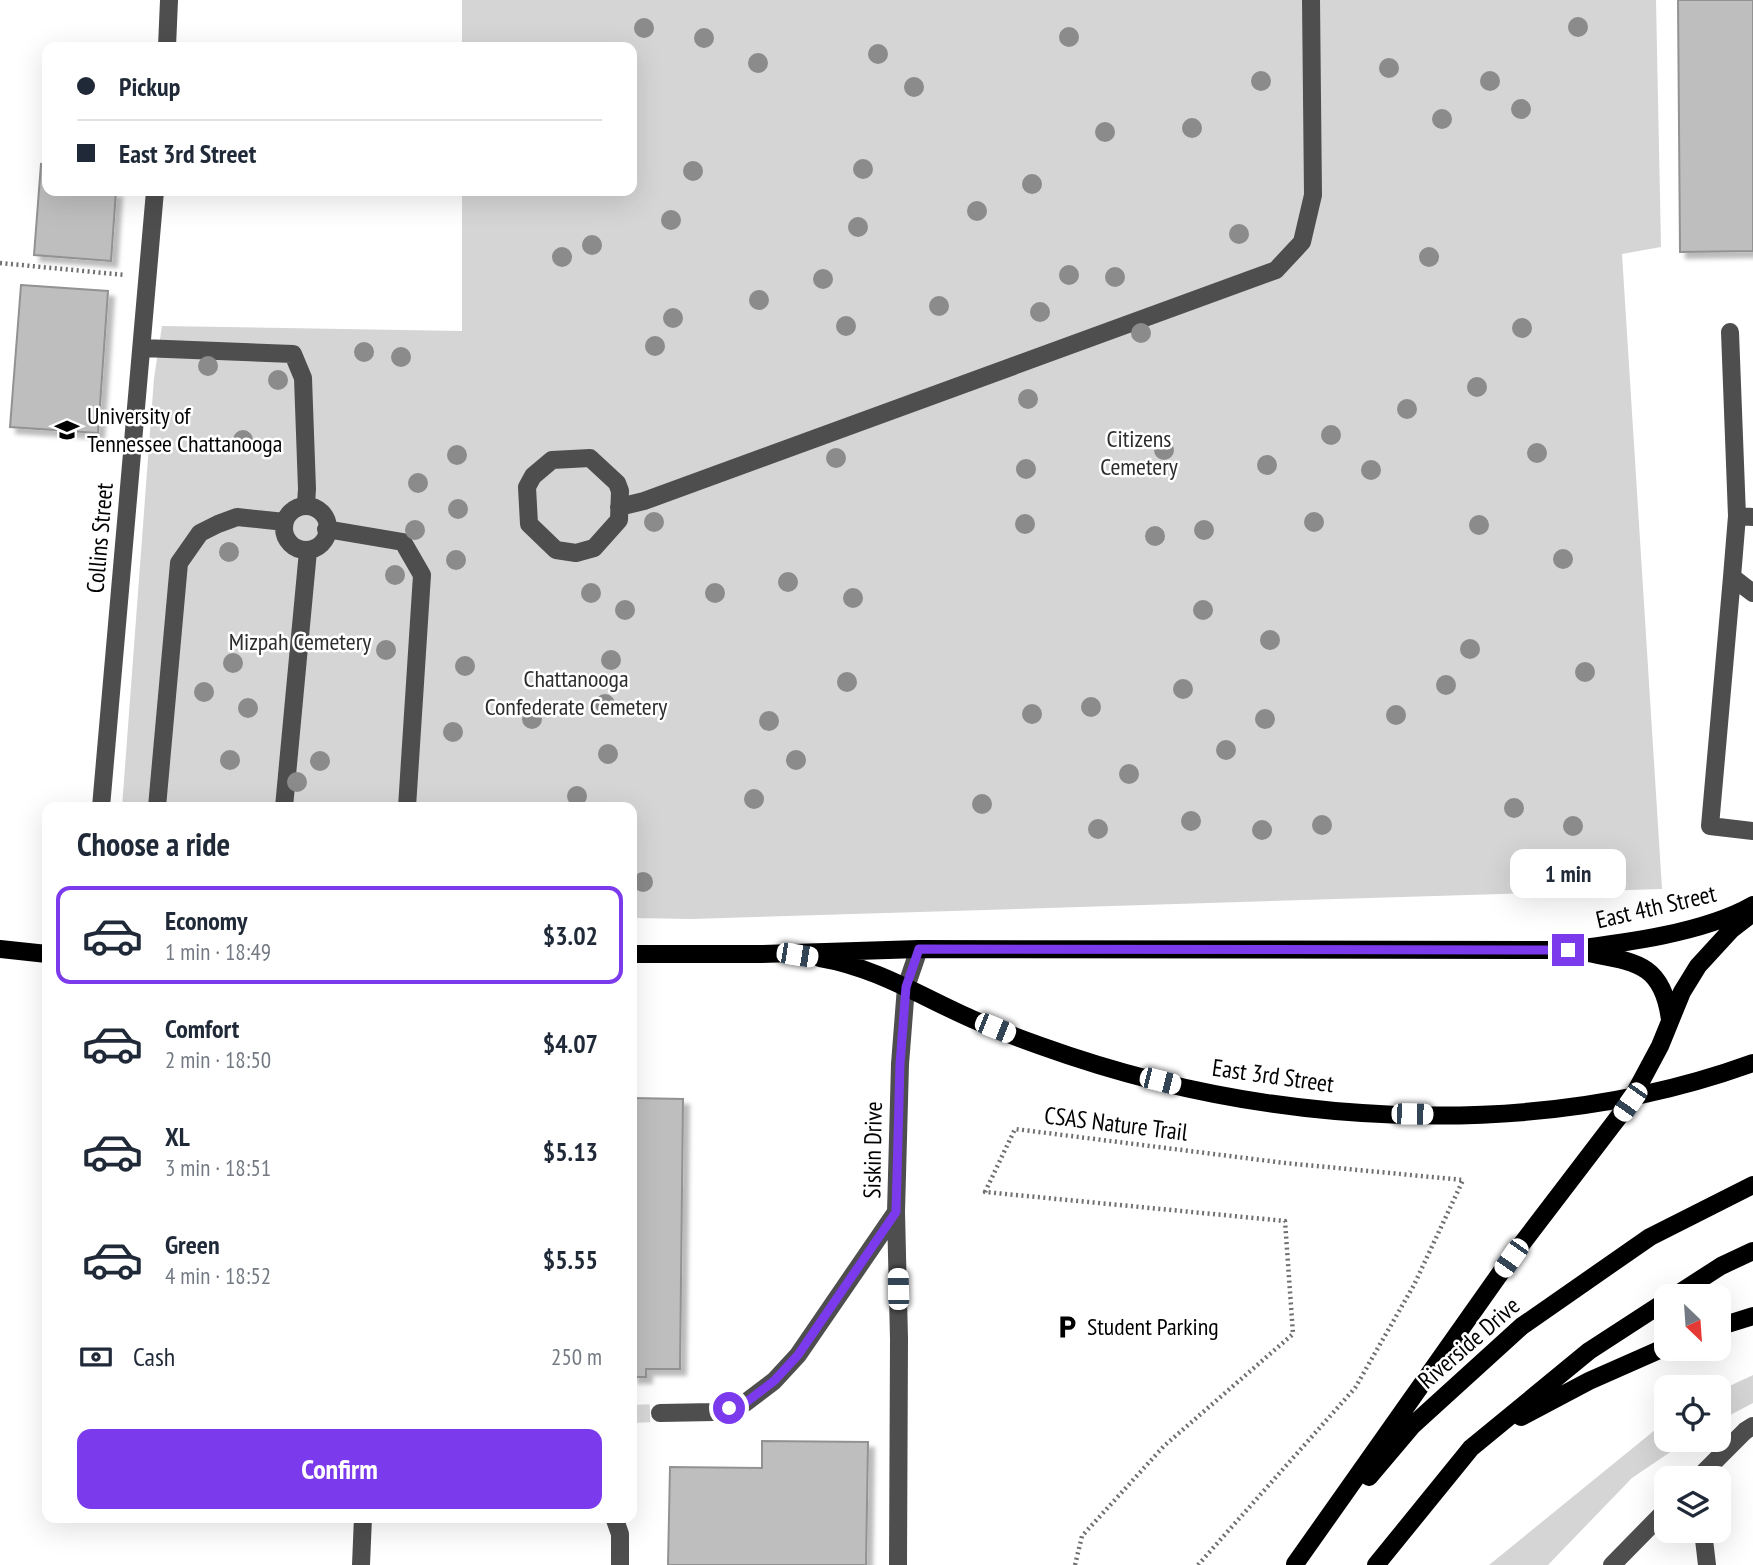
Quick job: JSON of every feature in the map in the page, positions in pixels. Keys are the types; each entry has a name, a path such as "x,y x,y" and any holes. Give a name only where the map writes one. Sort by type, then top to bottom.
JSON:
{"main road":[{"name":"East 4th Street","path":"1568,950 1654,937 1699,925 1753,905"},
{"path":"1294,1564 1511,1258 1630,1102 1648,1071 1682,992 1698,966 1732,929 1753,913"},
{"path":"0,949 42,953"},
{"name":"East 3rd Street","path":"761,954 919,949 1568,950"},
{"path":"1568,950 1636,962 1658,983 1664,994 1670,1020"},
{"name":"East 3rd Street","path":"637,954 797,955 832,960 866,970 972,1019 1041,1046 1112,1069 1256,1101 1329,1110 1384,1113 1550,1110 1606,1103 1660,1092 1712,1078 1753,1063"},
{"name":"Riverside Drive","path":"1294,1564 1413,1425 1522,1326 1650,1237 1753,1185"},
{"path":"1693,1284 1721,1266 1753,1251"},
{"path":"1376,1565 1471,1448 1589,1351 1654,1309"},
{"path":"1731,1323 1753,1316"},
{"path":"1471,1448 1528,1413 1589,1381 1654,1352"}],"street":[{"path":"167,42 169,0"},
{"path":"620,507 644,501 1276,270 1302,242 1313,195 1311,0"},
{"name":"Collins Street","path":"101,802 155,196"},
{"path":"1730,332 1745,516 1732,577 1710,826 1753,831"},
{"path":"142,348 293,354 303,378 306,504"},
{"path":"590,458 617,483 620,507 619,520 594,548 576,553 556,550 528,524 527,488 533,476 552,460 590,458"},
{"path":"306,504 317,508 324,515 327,537 315,549 298,550 286,538 285,522 290,510 306,504"},
{"path":"157,802 179,563 200,533 218,524 237,517 285,522"},
{"path":"326,529 403,542 422,575 407,802"},
{"path":"284,802 308,551"},
{"path":"1732,577 1753,593"},
{"name":"Siskin Drive","path":"898,1565 899,1339 896,1212 900,1064 906,987 919,949"},
{"path":"660,1413 714,1412 745,1403 774,1381 798,1355 896,1212"},
{"path":"1711,1466 1753,1426"},
{"path":"1612,1565 1654,1522"},
{"path":"361,1565 363,1523"},
{"path":"616,1523 620,1534 620,1565"},
{"path":"1704,1543 1707,1565"}],"path":[{"path":"0,263 147,276"},
{"name":"CSAS Nature Trail","path":"1075,1565 1082,1536 1164,1446 1293,1335 1285,1221 985,1192 1015,1129 1285,1163 1463,1180 1414,1285 1355,1388 1198,1565"}],"green space":[{"name":"Citizens Cemetery","path":"462,0 1656,0 1661,247 1622,254 1662,889 692,919 637,918 637,802 122,802 154,378 162,326 462,331 462,196 637,196 637,42 462,42"},
{"path":"1753,1375 1753,1403 1731,1415 1731,1385"},
{"path":"1654,1431 1654,1452 1670,1452 1632,1478 1548,1565 1489,1565"}],"building":[{"path":"1678,0 1753,0 1753,251 1680,252"},
{"path":"41,164 42,196 116,196 111,261 34,255"},
{"path":"21,285 108,291 98,433 10,427"},
{"path":"637,1098 683,1099 680,1369 646,1369 646,1377 637,1377"},
{"path":"762,1441 868,1442 866,1565 668,1565 670,1467 762,1468"}],"tunnel":[{"path":"637,1414 660,1413"}],"place":[{"name":"University of Tennessee Chattanooga","path":"67,430"},
{"name":"Student Parking","path":"1067,1327"}],"route":[{"path":"729,1408 745,1403 774,1381 798,1355 896,1212 900,1064 906,987 919,949 1568,950"}],"park label":[{"name":"Mizpah Cemetery","path":"300,642"},
{"name":"Chattanooga Confederate Cemetery","path":"576,693"}]}
